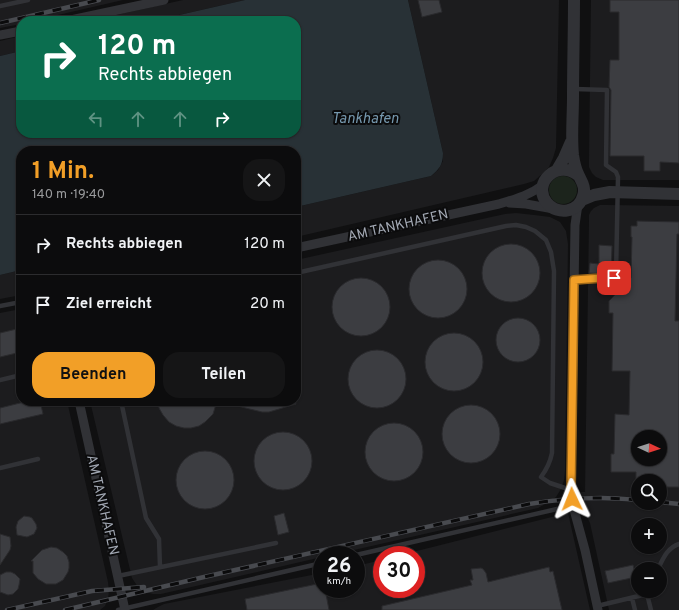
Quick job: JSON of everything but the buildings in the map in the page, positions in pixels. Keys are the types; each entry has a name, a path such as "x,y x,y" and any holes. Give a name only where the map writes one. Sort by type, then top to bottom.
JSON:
{"street":[{"path":"89,16 164,0"},
{"path":"574,0 572,139 573,155 584,190 575,225 571,490 573,506 584,544 598,608"},
{"path":"0,35 16,32"},
{"path":"557,170 572,139"},
{"path":"575,225 572,217 550,206 545,200 543,185 551,173 562,169 573,171 592,189 614,193"},
{"name":"AM TANKHAFEN","path":"301,247 500,204 525,196 543,185"},
{"path":"557,210 570,210 580,202 594,195 614,193 679,194"},
{"name":"AM TANKHAFEN","path":"500,204 526,204 557,210"},
{"name":"AM TANKHAFEN","path":"79,406 118,576 123,609"}],"lane":[{"path":"0,6 28,0"},
{"path":"573,89 607,90 606,165 616,172 618,177 614,193 616,275 611,279 602,278 574,280"},
{"path":"301,273 516,224 535,231 546,240 551,252 554,270 552,453 550,462 541,477 550,483 571,490"},
{"path":"0,306 16,303"},
{"path":"0,380 16,376"},
{"path":"122,406 146,518 159,539 160,567"},
{"path":"0,468 38,459"},
{"path":"365,553 573,506"},
{"path":"118,576 276,542"},
{"path":"662,562 667,553 674,546 679,544"},
{"path":"123,609 313,565"},
{"path":"598,608 632,598 635,610"},
{"path":"648,598 651,610"}],"shaded area":[{"path":"0,0 123,0 54,16 16,16 16,25 0,28"},
{"path":"183,0 245,0 175,16 111,16"},
{"path":"408,0 559,0 556,148 549,167 541,175 534,181 524,184 301,236 301,206 431,176 438,170 443,161 443,153"},
{"path":"591,0 679,0 679,180 603,180 596,177 589,167"},
{"path":"16,37 16,52 0,56 0,41"},
{"path":"563,176 573,180 577,190 573,200 563,204 553,200 549,190 553,180"},
{"path":"600,205 679,206 679,610 609,610 590,523 583,509 579,492 585,492 589,215 591,211"},
{"path":"516,213 550,217 560,222 566,231 568,244 565,471 561,489 556,497 538,508 365,547 365,546 313,546 313,559 161,594 146,592 138,587 132,578 91,406 301,406 301,259 505,214"},
{"path":"16,271 16,296 0,299 0,275"},
{"path":"16,310 16,406 68,406 108,582 108,598 105,606 100,610 0,610 0,313"},
{"path":"568,513 590,610 153,610 164,604 313,575 313,598 365,598 365,564 373,562 373,598 425,598 425,549"}],"water":[{"name":"Tankhafen","path":"245,0 408,0 443,153 441,164 431,176 301,206 301,146 16,146 16,271 0,275 0,56 16,52 16,138 301,138 301,16 175,16"}],"railway":[{"path":"30,16 99,0"},
{"path":"0,23 16,19"},
{"path":"65,610 204,577 529,504 583,498 631,500"},
{"path":"667,503 679,504"},
{"path":"7,610 92,591 144,587"}],"route":[{"path":"572,499 574,280 614,278"}]}
